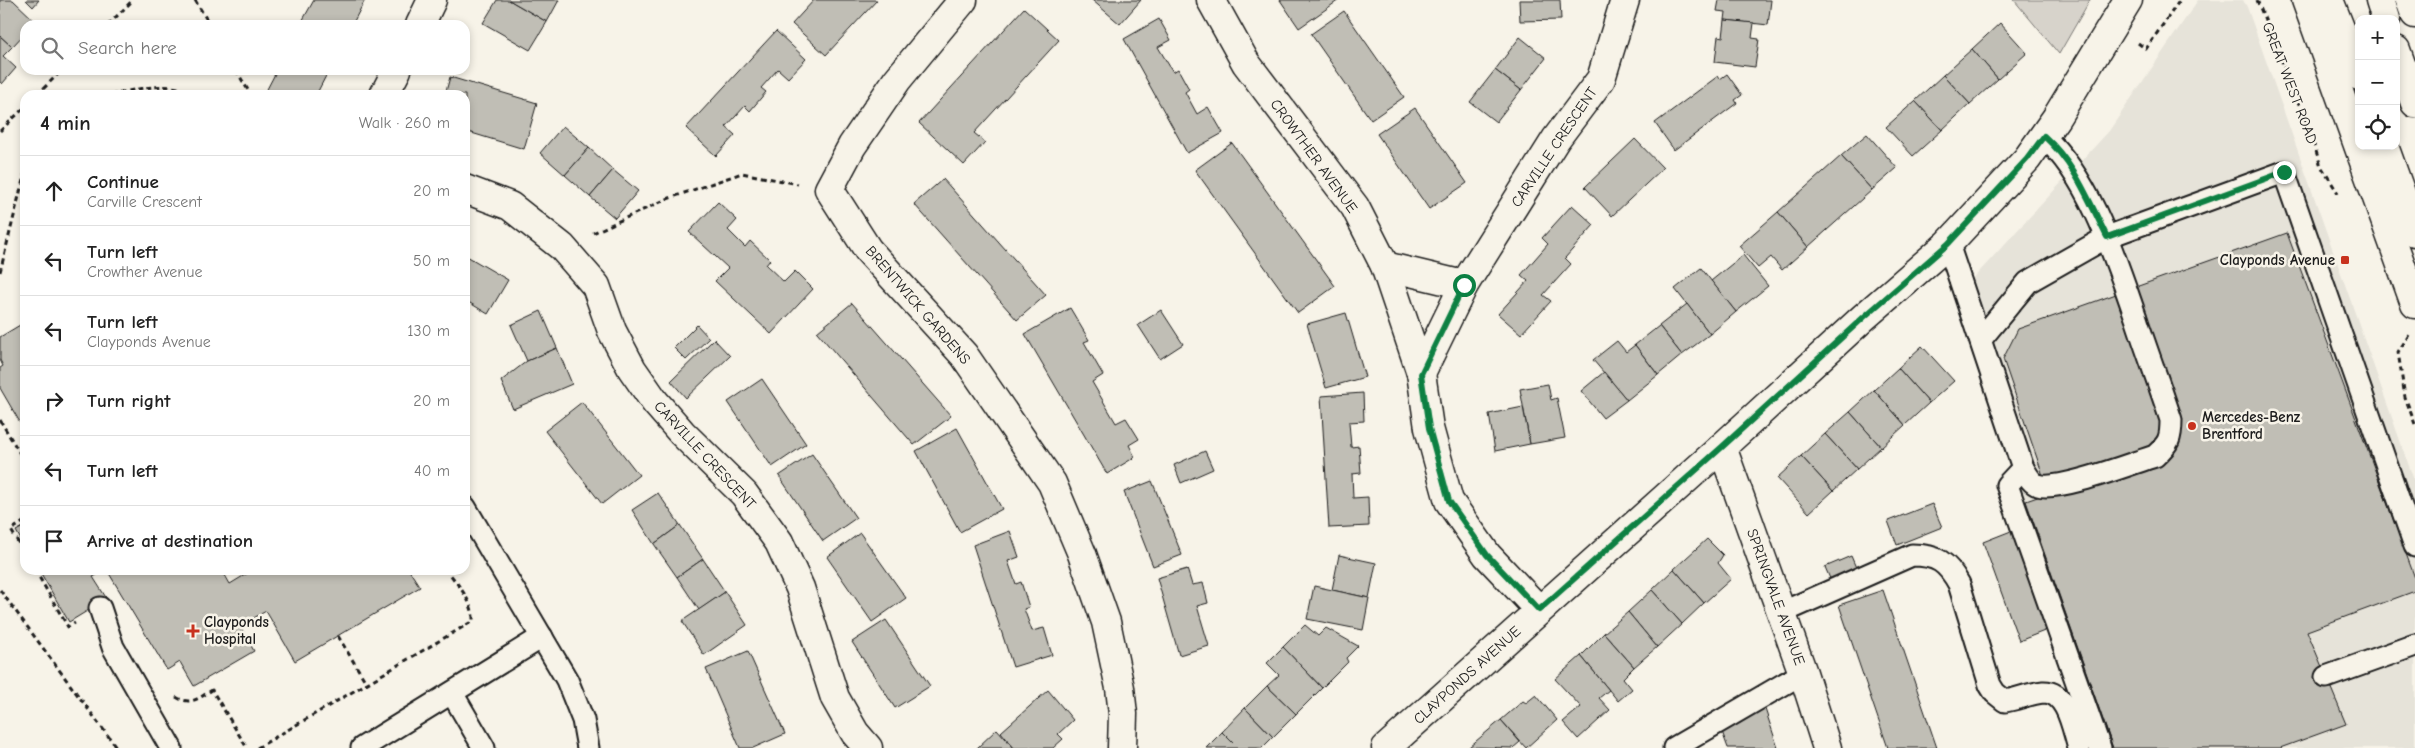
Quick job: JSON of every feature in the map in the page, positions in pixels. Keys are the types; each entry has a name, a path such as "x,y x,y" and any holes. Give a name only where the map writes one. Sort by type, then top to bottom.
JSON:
{"main road":[{"path":"422,20 432,0"},
{"path":"829,189 852,146 897,80 963,0"},
{"name":"CROWTHER AVENUE","path":"1211,0 1246,63 1355,208 1385,266 1421,374 1429,428 1449,501 1487,555 1539,610"},
{"name":"CARVILLE CRESCENT","path":"1421,374 1464,285 1556,139 1601,79 1625,0"},
{"name":"CLAYPONDS AVENUE","path":"1386,748 1864,317 1948,244 2027,159 2044,136 2128,0"},
{"path":"2306,0 2415,304"},
{"path":"2329,0 2355,64"},
{"path":"2335,0 2355,62"},
{"path":"2380,0 2385,15"},
{"path":"2410,0 2415,14"},
{"path":"2400,60 2415,103"},
{"path":"387,90 394,75"},
{"path":"2385,150 2415,232"},
{"name":"BRENTWICK GARDENS","path":"829,189 868,250 964,355 1052,483 1082,554 1106,622 1120,688 1123,714 1122,748"},
{"name":"CARVILLE CRESCENT","path":"470,191 510,206 562,247 596,286 612,331 632,369 655,402 744,494 779,542 800,588 835,698 855,733 868,748"},
{"path":"1385,266 1464,285"},
{"name":"SPRINGVALE AVENUE","path":"1722,447 1803,673 1827,748"}],"lane":[{"path":"1948,244 2023,468 2030,480 2037,485 2077,481 2155,456 2171,437 2171,420 2164,398 2107,237 2070,164 2061,152 2044,136"},
{"path":"1981,339 2028,282 2107,237 2284,172 2415,546"},
{"path":"2023,468 2007,485 2100,748"},
{"path":"470,515 567,680 584,720 588,748"},
{"path":"1781,613 1912,555 1927,555 1939,560 1951,569 1959,584 1990,685 1995,693 2004,700 2043,692 2055,694 2064,702 2079,748"},
{"path":"100,608 113,647 171,748"},
{"path":"367,747 542,636"},
{"path":"2326,677 2415,645"},
{"path":"1674,748 1803,673"},
{"path":"452,693 484,748"}],"path":[{"path":"113,20 133,0"},
{"path":"195,0 207,20"},
{"path":"2142,46 2146,49 2180,0"},
{"name":"GREAT WEST ROAD","path":"2257,0 2305,119 2321,166"},
{"path":"42,90 57,75"},
{"path":"239,75 248,90"},
{"path":"132,90 172,86 181,90"},
{"path":"0,131 20,112"},
{"path":"562,247 666,199 742,173 829,189"},
{"path":"0,272 20,192"},
{"path":"2415,327 2398,352 2405,397 2415,424"},
{"path":"0,420 20,454"},
{"path":"20,524 11,530 20,545"},
{"path":"257,748 473,621 474,613 450,575"},
{"path":"0,590 117,748"},
{"path":"338,636 366,684"}],"shaded area":[{"path":"2014,0 2090,0 2059,54"},
{"name":"Mercedes-Benz Brentford","path":"2198,0 2243,0 2247,7 2415,483 2415,748 2103,748 1955,298 2109,131"}],"building":[{"path":"0,0 13,0 34,20 20,20 20,38 12,47 0,36"},
{"path":"26,0 39,0 33,7"},
{"path":"314,0 365,0 355,20 303,20"},
{"path":"497,0 509,0 547,22 530,50 483,23"},
{"path":"509,0 559,0 547,22"},
{"path":"814,0 877,0 826,55 792,24"},
{"path":"1092,0 1141,0 1120,24"},
{"path":"1280,0 1339,0 1299,28"},
{"path":"1519,0 1560,0 1561,20 1520,21"},
{"path":"1719,0 1771,0 1768,25 1725,20 1726,12 1717,11"},
{"path":"1024,8 1059,40 974,133 985,142 964,165 919,123"},
{"path":"1344,11 1404,97 1371,120 1311,34"},
{"path":"1159,19 1171,40 1158,47 1173,72 1178,69 1189,89 1185,92 1197,114 1208,107 1223,133 1187,153 1124,39"},
{"path":"1725,20 1754,23 1752,38 1759,39 1755,67 1715,62 1718,36 1723,37"},
{"path":"2000,23 2027,53 1998,79 1972,49"},
{"path":"776,31 806,59 788,78 778,69 761,88 766,92 750,111 745,106 726,127 735,135 716,156 686,128"},
{"path":"0,36 12,47 3,56 16,68 2,84 0,82"},
{"path":"1520,37 1546,58 1521,90 1495,70"},
{"path":"1972,49 1998,79 1970,104 1943,75"},
{"path":"1495,70 1521,90 1496,122 1470,102"},
{"path":"1727,74 1742,95 1735,100 1737,103 1674,150 1655,123 1718,76 1720,79"},
{"path":"274,75 326,75 319,90 267,90"},
{"path":"1943,75 1970,104 1942,130 1915,101"},
{"path":"450,77 537,103 524,149 470,133 470,90 446,90"},
{"path":"1915,101 1942,130 1913,156 1886,127"},
{"path":"1415,108 1467,183 1429,209 1377,134"},
{"path":"563,126 589,148 565,175 540,153"},
{"path":"1867,134 1897,168 1872,190 1841,156"},
{"path":"1635,139 1663,168 1612,216 1585,187"},
{"path":"1232,143 1335,286 1298,313 1195,170"},
{"path":"589,148 613,170 590,197 565,175"},
{"path":"1841,156 1872,190 1808,247 1778,212"},
{"path":"613,170 638,191 615,218 590,197"},
{"path":"943,179 1046,295 1017,320 914,204"},
{"path":"718,202 737,220 728,230 745,247 750,241 770,260 766,265 784,282 795,271 813,289 771,334 715,281 728,268 689,232"},
{"path":"1572,205 1594,225 1565,258 1571,264 1543,295 1551,301 1521,334 1498,314 1528,281 1521,275 1548,244 1542,238"},
{"path":"1778,212 1808,247 1782,270 1771,257 1758,268 1739,246"},
{"name":"Mercedes-Benz Brentford","path":"2287,233 2415,578 2415,591 2307,631 2346,724 2280,748 2113,748 2026,501 2049,493 2003,359 2018,329"},
{"path":"1743,255 1768,286 1736,312 1711,281"},
{"path":"470,258 508,280 488,314 470,303"},
{"path":"1701,268 1736,312 1710,334 1675,289"},
{"path":"852,303 951,416 914,445 817,332"},
{"path":"1687,304 1710,334 1682,355 1659,326"},
{"path":"1070,308 1089,340 1084,342 1103,375 1092,382 1116,423 1126,418 1139,439 1129,445 1135,457 1107,474 1025,334"},
{"path":"1161,310 1183,344 1160,359 1138,325"},
{"path":"541,311 557,348 527,361 511,325"},
{"path":"1346,313 1365,377 1326,388 1307,324"},
{"path":"20,325 20,422 0,388 0,368 3,366 0,360 0,337"},
{"path":"697,325 709,338 686,360 674,348"},
{"path":"1659,326 1682,355 1658,375 1635,345"},
{"path":"714,339 730,356 686,398 671,381"},
{"path":"1617,341 1626,352 1635,345 1658,375 1627,400 1593,360"},
{"path":"1922,346 1954,381 1929,403 1898,368"},
{"path":"557,348 572,384 513,409 501,381 527,361"},
{"path":"1898,368 1929,403 1905,425 1874,390"},
{"path":"1604,372 1627,400 1603,418 1581,391"},
{"path":"762,379 806,444 772,467 728,402"},
{"path":"1548,384 1551,400 1557,398 1565,438 1530,444 1520,389"},
{"path":"1874,390 1905,425 1881,447 1850,412"},
{"path":"1363,393 1364,421 1349,422 1351,447 1359,446 1361,473 1352,474 1353,498 1368,497 1369,526 1329,528 1321,396"},
{"path":"582,402 639,475 602,504 545,431"},
{"path":"1523,407 1530,444 1495,451 1489,414"},
{"path":"1850,412 1881,447 1857,469 1825,434"},
{"path":"957,428 1002,509 960,532 916,451"},
{"path":"1825,434 1857,469 1833,491 1801,456"},
{"path":"1205,451 1213,469 1181,483 1174,465"},
{"path":"812,454 856,518 823,541 779,476"},
{"path":"1801,456 1833,491 1809,513 1777,478"},
{"path":"1152,481 1182,555 1153,566 1124,492"},
{"path":"658,493 680,525 654,544 632,510"},
{"path":"1932,504 1942,527 1897,545 1888,521"},
{"path":"680,525 703,559 677,577 654,544"},
{"path":"20,529 20,538 16,531"},
{"path":"1010,531 1019,557 1008,561 1016,584 1021,582 1029,607 1024,609 1032,631 1044,628 1052,655 1013,667 973,545"},
{"path":"2011,531 2047,630 2019,641 1983,542"},
{"path":"860,533 906,598 872,622 827,557"},
{"path":"1707,539 1723,555 1718,563 1731,579 1704,603 1674,569"},
{"path":"1339,555 1376,563 1369,598 1332,590"},
{"path":"1851,556 1857,570 1831,581 1825,567"},
{"path":"703,559 725,592 699,610 677,577"},
{"path":"1187,569 1192,585 1203,583 1208,603 1197,606 1209,646 1179,655 1157,578"},
{"path":"1674,569 1704,603 1682,624 1652,590"},
{"path":"42,575 97,575 93,577 107,599 69,622"},
{"name":"Clayponds Hospital","path":"110,575 225,575 230,584 245,575 412,575 420,587 295,661 266,611 240,626 254,651 194,686 180,662 167,670"},
{"path":"1314,586 1369,598 1363,630 1307,619"},
{"path":"1652,590 1682,624 1657,647 1628,612"},
{"path":"1883,590 1937,748 1888,748 1839,605"},
{"path":"725,592 747,625 704,655 682,621"},
{"path":"1628,612 1657,647 1634,667 1604,633"},
{"path":"886,620 930,686 895,708 852,642"},
{"path":"1305,625 1318,636 1326,628 1358,646 1346,658 1348,662 1322,688 1283,647"},
{"path":"1604,633 1634,667 1623,678 1632,689 1618,701 1581,656"},
{"path":"1283,647 1322,688 1296,714 1267,686 1279,675 1267,663"},
{"path":"748,651 785,734 753,748 740,748 706,669"},
{"path":"1581,656 1609,690 1599,698 1610,710 1578,739 1563,722 1581,707 1555,679"},
{"path":"1267,686 1296,714 1273,737 1245,708"},
{"path":"1048,690 1073,720 1058,734 1063,739 1053,748 1014,748 1001,732"},
{"path":"1536,695 1557,720 1526,748 1501,720 1523,701 1526,703"},
{"path":"1763,703 1778,748 1728,748 1721,729"},
{"path":"1245,708 1273,737 1262,748 1238,748 1222,732"},
{"path":"1501,720 1520,742 1513,748 1469,747"},
{"path":"997,729 1014,748 977,748"},
{"path":"1222,732 1238,748 1206,748"}],"place":[{"name":"Clayponds Avenue","path":"2345,260"},
{"name":"Mercedes-Benz Brentford","path":"2192,426"},
{"name":"Clayponds Hospital","path":"193,631"}],"route":[{"path":"1464,285 1421,374 1429,428 1449,501 1487,555 1539,610 1813,365 1864,317 1948,244 2027,159 2044,136 2061,152 2070,164 2107,237 2284,172"}]}
